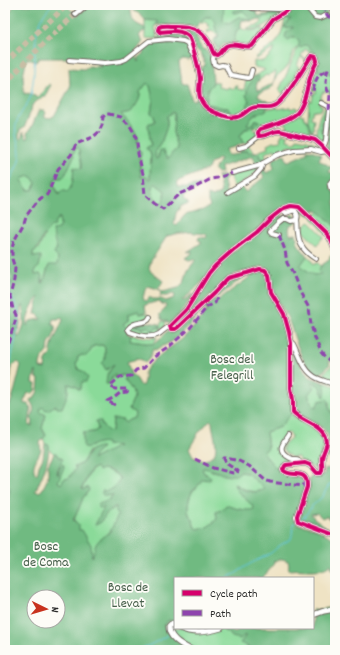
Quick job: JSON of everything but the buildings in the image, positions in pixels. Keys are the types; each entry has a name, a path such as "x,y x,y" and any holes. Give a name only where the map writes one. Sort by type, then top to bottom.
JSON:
{"highway":[{"path":"78,12 86,5"}],"main road":[{"path":"296,5 273,20 252,46 248,47 232,44 224,48 217,55 214,54 208,41 195,28 182,26 162,26 158,30 160,32 173,31 187,36 191,41 199,68 199,94 201,102 212,111 230,118 237,117 252,108 271,107 276,105 284,96 310,58 314,56 317,58 298,112 276,124 260,129 258,133 259,136 264,136 280,131 315,140 335,160"},
{"path":"335,181 330,184 331,188 335,192"},
{"path":"335,250 328,236 302,209 296,206 287,206 270,219 258,232 233,250 215,266 186,310 170,326 171,329 178,327 214,294 228,278 264,269 267,272 269,275 271,292 284,314 290,341 294,400 293,412 295,415 311,423 322,432 326,436 327,441 322,458 321,473 317,473 308,464 286,465 284,466 283,470 285,472 302,475 306,478 307,487 297,516 298,521 335,535"},
{"path":"314,615 335,609"},
{"path":"174,625 169,626 170,634 181,645 191,650"},
{"path":"183,629 191,632 197,632 215,629"}],"street":[{"path":"251,5 253,8 273,9 296,5"},
{"path":"305,5 316,17 320,18 327,15"},
{"path":"69,60 105,63 121,61 126,59 149,41 168,39 187,43 191,52 195,56"},
{"path":"214,54 214,64 218,66 226,66 231,75 248,78 250,77 252,70"},
{"path":"321,103 327,106 329,110 326,140 323,147"},
{"path":"239,148 246,146 259,136"},
{"path":"232,173 254,167 277,155 294,150 311,149 321,152 327,151"},
{"path":"228,192 255,176 261,169 263,163"},
{"path":"282,210 285,213 295,211 298,214 298,235 302,246 316,260"},
{"path":"279,235 270,231 281,220 297,220"},
{"path":"150,317 148,321 131,326 128,330 130,332 153,336 159,334 170,326"},
{"path":"290,341 294,344 305,367 311,375 335,385"},
{"path":"288,436 282,446 282,452 291,458 297,458 300,464"}],"green space":[{"path":"14,5 66,5 77,16 90,5 130,5 134,22 145,28 145,31 139,36 143,42 133,55 136,54 138,62 145,50 144,49 150,43 156,42 170,45 158,39 161,34 179,34 188,40 192,51 192,58 188,60 183,59 179,62 182,83 187,84 192,100 195,100 201,95 200,69 205,65 202,55 195,48 188,35 161,29 188,28 199,34 196,37 199,41 198,42 203,50 205,49 211,57 213,82 208,89 206,104 228,108 233,116 236,116 249,108 247,105 249,101 246,95 248,87 255,76 259,76 256,87 258,91 273,84 271,88 261,92 258,95 259,97 273,104 266,108 266,111 254,115 248,122 248,125 253,124 255,120 260,121 254,127 245,129 240,136 244,143 226,149 228,155 248,150 248,152 260,154 259,157 264,159 258,163 255,161 253,156 221,167 222,173 217,173 214,170 220,159 219,158 210,164 208,169 178,181 177,187 186,187 199,184 200,187 184,195 183,198 189,203 181,206 176,213 174,224 176,226 185,215 208,208 210,205 208,202 208,195 213,197 221,192 217,176 227,176 224,181 226,192 228,194 240,186 246,192 264,177 261,171 263,169 266,173 274,169 272,160 283,154 285,155 287,161 289,161 307,153 307,150 311,150 321,154 319,160 331,167 329,172 335,172 335,180 333,180 331,189 335,194 335,226 316,210 313,211 311,216 290,204 236,245 199,285 182,300 183,301 193,294 185,307 168,324 167,321 161,319 159,315 165,309 166,305 159,301 145,305 146,312 140,314 138,311 129,314 129,320 123,324 127,328 128,334 131,335 130,341 153,344 168,331 172,332 179,329 212,299 218,300 259,271 265,272 283,317 288,335 289,384 292,413 280,427 266,432 268,448 263,452 273,465 282,472 304,479 305,489 296,512 295,520 297,524 314,528 335,539 335,569 332,569 331,564 317,570 290,570 288,568 288,561 283,559 274,561 273,566 263,577 174,577 174,621 168,620 164,626 166,631 171,628 174,635 197,650 5,650 5,517 10,488 5,499 5,465 7,464 5,460 5,275 10,280 10,285 13,279 9,265 8,251 5,243 5,22","holes":["72,56 77,57 102,66 89,66 84,69 69,68 70,87 54,116 50,118 44,117 46,113 44,110 39,110 31,128 27,133 28,138 27,139 23,132 21,140 19,137 20,130 24,128 32,105 43,96 46,96 51,85 49,84 36,98 28,93 24,94 23,75 27,58 36,62 39,58 66,58","147,83 150,86 153,99 151,113 154,116 155,121 149,123 148,125 151,145 146,149 149,150 151,154 150,180 145,176 141,177 139,157 141,156 141,151 139,149 138,139 131,126 121,114 131,112 140,98 140,92","173,112 174,114 173,132 177,149 168,159 163,150 160,150 158,158 156,159 156,149 160,146 167,126 167,116","77,147 79,149 81,169 74,167 73,181 70,189 67,193 66,191 61,191 59,195 53,183 56,178 62,178 65,175 74,156 73,154","31,176 36,183 33,190 28,190 22,182 21,179","156,184 165,191 162,204 159,203 152,192 153,185","59,217 60,225 58,229 53,230 57,249 54,252 58,258 57,265 49,265 42,284 42,277 40,274 35,275 35,270 39,267 41,256 33,257 33,252 38,248 42,237 50,227 54,226","192,232 206,234 206,238 199,237 198,240 201,241 201,243 187,252 192,251 192,253 185,258 189,260 194,259 195,261 188,270 184,282 178,288 163,292 158,289 163,281 151,272 149,268 151,261 167,236","148,286 158,289 161,293 160,296 175,295 174,298 166,301 149,297 148,300 145,301 143,298 145,290","39,297 35,314 37,314 41,319 30,321 27,326 30,310","23,304 24,324 20,336 17,337","209,307 200,320 181,340 152,363 144,373 142,386 140,385 137,379 131,374 127,362 137,358 145,363 151,355 153,349 155,350 173,341 203,310","61,317 63,320 53,342 51,354 46,361 45,369 40,368 43,356 48,351 49,343 55,333 55,326 52,324 53,319 58,319","102,345 105,347 105,360 102,363 106,370 114,364 107,375 106,384 109,384 113,375 115,375 115,378 122,375 126,376 124,379 132,390 134,397 129,409 135,413 134,418 125,423 123,420 113,419 112,431 109,432 102,425 101,421 96,421 98,429 94,432 83,433 83,445 86,449 101,443 107,443 107,446 118,446 93,459 102,447 94,448 80,465 74,467 76,468 69,478 64,479 61,484 58,482 64,467 63,464 60,467 58,475 57,473 63,459 55,452 48,465 47,480 42,490 39,492 35,491 45,469 49,451 49,445 45,444 43,458 37,475 34,466 41,450 40,442 46,436 42,428 46,415 40,412 41,409 43,407 44,409 48,410 56,405 57,408 62,408 68,393 68,384 75,386 80,390 82,382 86,382 88,378 76,365 78,357 82,355 86,356 93,346","18,362 21,365 10,405 7,401 7,395 10,385 12,366","36,371 36,377 39,379 38,391 34,399 31,399 30,401 34,410 31,419 33,421 32,426 29,426 31,409 29,404 24,404 24,401 28,393 32,394 35,391 36,384 33,383","210,420 212,422 216,448 214,455 205,460 193,457 189,449 199,432","96,467 99,471 102,469 112,472 120,479 113,488 102,491 104,496 113,495 110,500 99,504 98,508 104,507 95,525 100,523 107,513 116,506 116,514 118,515 110,532 101,538 96,544 92,557 91,545 82,530 79,530 79,525 73,520 83,498 89,490 88,487 83,490 82,488 90,471","203,468 229,476 236,475 240,472 247,473 265,489 253,492 242,489 234,484 237,491 252,505 254,509 240,509 227,505 216,512 217,519 212,524 206,528 198,529 194,526 188,507 192,492 202,479 210,480 211,478 204,473"]},
{"path":"132,5 224,5 223,21 229,23 238,17 246,18 250,21 242,20 241,28 237,30 234,41 229,44 224,44 218,48 214,43 219,36 216,30 215,22 211,17 205,17 196,27 181,25 157,25 157,21 145,20 140,14 134,11"},
{"path":"224,5 245,5 244,7 257,11 258,16 270,14 271,11 288,9 266,25 257,29 246,29 251,26 259,25 262,22 260,19 250,21 242,20 232,24 222,21"},
{"path":"301,5 313,12 310,5 324,5 328,15 335,21 335,77 325,71 317,71 318,68 315,54 308,46 304,45 301,48 299,47 298,39 291,38 288,40 285,37 286,33 293,28 284,27 291,19 276,19"},
{"path":"244,8 256,11 258,16 270,14 273,11 281,10 281,13 251,21 251,19 243,11 233,13 233,11"},
{"path":"205,17 211,17 215,22 216,30 219,36 215,40 222,46 218,51 216,51 216,47 212,41 218,36 212,30 208,33 207,31 210,28 205,21 202,24 201,22"},
{"path":"285,18 291,19 284,27 293,27 293,38 308,45 314,53 311,54 311,52 305,49 301,56 306,60 301,57 297,66 299,67 296,71 295,78 283,94 279,90 298,46 293,52 289,64 277,76 273,84 276,73 275,71 268,76 266,75 256,83 246,95 249,101 249,108 241,114 233,116 228,108 208,106 206,104 208,89 213,82 219,82 218,87 235,89 235,86 238,86 237,89 244,90 246,81 265,70 254,67 254,61 258,62 267,59 275,48 256,59 255,58 277,42 285,21 279,22 270,29 268,28 275,20"},
{"path":"145,20 157,20 157,25 155,25 157,39 145,38"},
{"path":"241,28 249,31 264,28 254,42 249,46 239,44 234,41 237,30"},
{"path":"317,64 318,68 335,77 335,83 334,91 330,91 332,97 331,108 331,96 328,92 323,92 319,104 323,106 319,111 313,110 311,118 314,119 313,133 308,120 309,106 307,98 309,98 309,101 312,101 314,93 316,93 316,90 313,92 315,83 313,82 315,76 312,75"},
{"path":"147,83 150,86 153,99 151,113 154,116 155,121 148,125 151,145 147,147 151,154 150,180 147,177 141,177 139,143 137,135 120,114 131,112 139,100 140,92"},
{"path":"334,83 335,137 332,145 335,156 327,149 329,124 324,135 320,127 325,112 327,114 331,111 332,97 330,91 334,90"},
{"path":"277,107 278,109 290,107 291,109 295,107 298,109 291,115 278,121 265,126 264,124 253,129 255,131 257,130 258,135 245,144 240,136 245,129 248,129 258,120 255,120 253,124 248,125 247,124 250,120 259,112"},
{"path":"325,107 327,109 325,134 322,143 313,133 316,133 321,113"},
{"path":"173,112 173,132 177,149 168,160 163,152 158,154 158,158 156,159 156,149 160,146 167,126 167,116"},
{"path":"299,114 304,115 303,118 307,120 311,133 306,131 305,134 302,134 303,132 297,131 296,134 283,130 288,127 285,122"},
{"path":"282,134 288,135 287,140 295,142 297,138 312,141 323,150 309,145 307,148 296,148 295,146 291,145 286,146 287,150 283,152 276,153 275,149 265,153 267,160 256,165 255,161 258,163 264,159 248,152 247,150 240,152 239,150 248,145 254,153 268,148 267,145 273,142 281,141 280,137"},
{"path":"77,147 79,149 79,155 82,161 81,169 74,172 73,183 69,192 67,194 59,195 53,183 56,178 65,175"},
{"path":"260,166 252,176 234,187 229,175"},
{"path":"31,176 36,183 33,190 28,190 21,179"},
{"path":"156,184 165,191 164,203 162,204 159,203 152,194 153,185"},
{"path":"319,211 335,227 335,244 312,218"},
{"path":"292,214 295,216 295,223 290,225 290,235 296,234 298,244 307,256 300,266 314,275 321,274 318,271 322,265 329,260 330,256 335,258 335,331 333,332 333,344 330,345 335,359 332,362 328,360 330,364 321,374 318,375 307,366 299,350 285,312 273,291 269,271 263,266 235,274 175,327 173,327 219,263 278,215 288,218"},
{"path":"59,217 60,225 58,229 57,249 55,251 55,255 58,258 57,266 48,267 42,284 42,277 40,274 35,275 33,252 39,248 45,234"},
{"path":"309,221 324,236 317,245 301,230"},
{"path":"5,243 13,279 11,286 7,276 5,275"},
{"path":"307,256 314,264 318,263 321,266 319,271 321,274 314,275 300,266"},
{"path":"246,275 218,297 216,294 231,279"},
{"path":"138,311 140,314 147,313 149,315 146,321 127,328 123,324 129,320 129,314"},
{"path":"162,321 166,322 164,328 160,328 161,332 153,335 130,330 133,326 141,327 141,329 149,326 151,334 153,334 153,330 160,327"},
{"path":"148,322 159,324 160,327 153,330 153,334 145,334 151,332 149,326 141,329 141,327 133,326"},
{"path":"131,335 151,338 157,337 153,344 130,341"},
{"path":"101,345 105,347 107,370 114,363 107,374 112,380 113,375 115,375 115,378 122,375 126,376 124,379 132,390 134,397 129,409 135,413 134,418 125,423 113,419 112,431 108,432 96,421 98,429 94,432 83,433 83,437 90,447 96,443 103,442 110,445 119,446 93,459 102,447 89,451 82,463 75,467 76,468 69,478 61,484 58,482 64,465 60,467 58,475 59,457 55,452 54,454 49,449 49,445 45,444 43,437 46,435 42,428 46,415 40,412 41,408 68,392 68,384 75,386 79,390 79,370 76,365 78,357 82,355 86,356 93,346"},
{"path":"293,346 302,367 307,374 310,377 322,382 325,386 324,397 319,386 312,382 314,387 308,395 313,406 316,407 319,401 327,399 334,417 333,420 335,421 335,523 330,520 329,517 326,516 322,518 317,513 311,514 329,529 326,530 299,519 309,487 309,479 314,475 320,476 324,474 325,469 333,468 332,460 326,455 329,441 328,435 317,425 299,415 295,411 296,401 293,388"},
{"path":"335,362 335,383 325,379 325,372"},
{"path":"314,379 335,386 335,421 333,420 334,417 329,407 329,401 313,407 308,395 312,382 320,386 322,393 324,383"},
{"path":"291,413 299,420 315,428 324,440 319,458 319,471 300,460 298,457 291,457 283,451 284,445 291,438 289,433 285,435 285,439 280,450 282,455 295,463 284,464 280,470 271,464 263,452 268,448 266,432 280,427"},
{"path":"96,467 112,472 120,479 116,486 104,496 113,495 104,506 100,523 107,513 117,506 118,515 110,532 101,538 91,559 88,541 82,531 79,531 78,524 74,520 83,498 89,490 82,489 90,472"},
{"path":"203,468 219,472 224,475 232,475 240,472 247,473 266,489 250,491 235,484 237,491 252,505 254,509 251,511 226,505 221,510 216,512 217,519 212,524 206,528 197,529 190,517 188,507 189,499 193,491 202,478 206,480 207,474 204,473"},
{"path":"335,607 335,650 249,650 249,647 240,643 245,635 240,639 232,637 224,631 225,629 232,629 234,633 239,629 314,629 314,610"},
{"path":"168,620 174,621 174,629 225,629 224,631 233,637 244,634 245,637 241,643 250,647 249,650 197,650 174,635 166,632 164,626"}],"waterway":[{"path":"5,210 7,204 8,186 20,159 16,125 31,95 34,77 37,32 44,14 51,5"},
{"path":"5,276 9,280 10,292"},
{"path":"8,400 9,370 20,316 11,295"},
{"path":"300,520 322,497 329,485 335,480"},
{"path":"228,577 271,553 291,539 293,524 296,522"},
{"path":"172,633 178,629"},
{"path":"138,650 168,635"}],"tunnel":[{"path":"5,63 67,5"},
{"path":"5,84 39,48 76,14"}],"marked path":[{"path":"323,5 327,15 335,22"},
{"path":"329,110 330,95 326,82 327,71 335,74"},
{"path":"305,93 310,93 313,91 319,75 328,71"},
{"path":"5,351 16,315 10,296 15,268 12,259 12,248 14,241 24,223 26,216 36,203 41,198 46,196 58,169 71,155 76,144 93,137 99,132 103,117 106,114 121,117 130,126 135,134 143,174 145,195 163,209 179,194 211,179 232,173"},
{"path":"279,235 285,250 287,263 309,308 311,325 321,353 335,365"},
{"path":"115,405 107,401 120,393 127,392 128,390 115,389 111,387 111,385 120,377 131,376 136,370 144,368 154,357 169,347 190,328 207,307 215,303 217,298 214,293"},
{"path":"195,459 213,468 233,473 237,473 238,471 227,464 224,458 239,461 249,466 265,480 270,482 303,486 305,482 304,480"}],"cycle path":[{"path":"296,5 273,19 252,46 246,47 233,44 229,45 217,55 214,54 206,38 198,31 190,27 164,26 159,27 158,30 160,32 179,32 186,34 189,37 199,72 200,99 209,110 235,118 255,107 271,107 277,104 293,85 310,58 312,56 316,57 317,61 312,71 300,110 284,121 260,129 258,133 259,136 265,136 280,131 315,140 335,160"},
{"path":"335,250 328,235 299,207 291,206 284,208 215,266 186,310 170,326 171,329 178,327 228,278 260,269 265,270 269,275 271,292 284,314 291,343 291,388 293,412 323,432 327,443 322,458 321,473 317,473 310,465 305,463 286,465 283,470 290,474 302,475 307,481 307,487 297,516 298,521 335,535"}],"park label":[{"name":"Bosc del Felegrill","path":"232,368"},
{"name":"Bosc de Coma","path":"46,556"},
{"name":"Bosc de Llevat","path":"128,596"}]}
